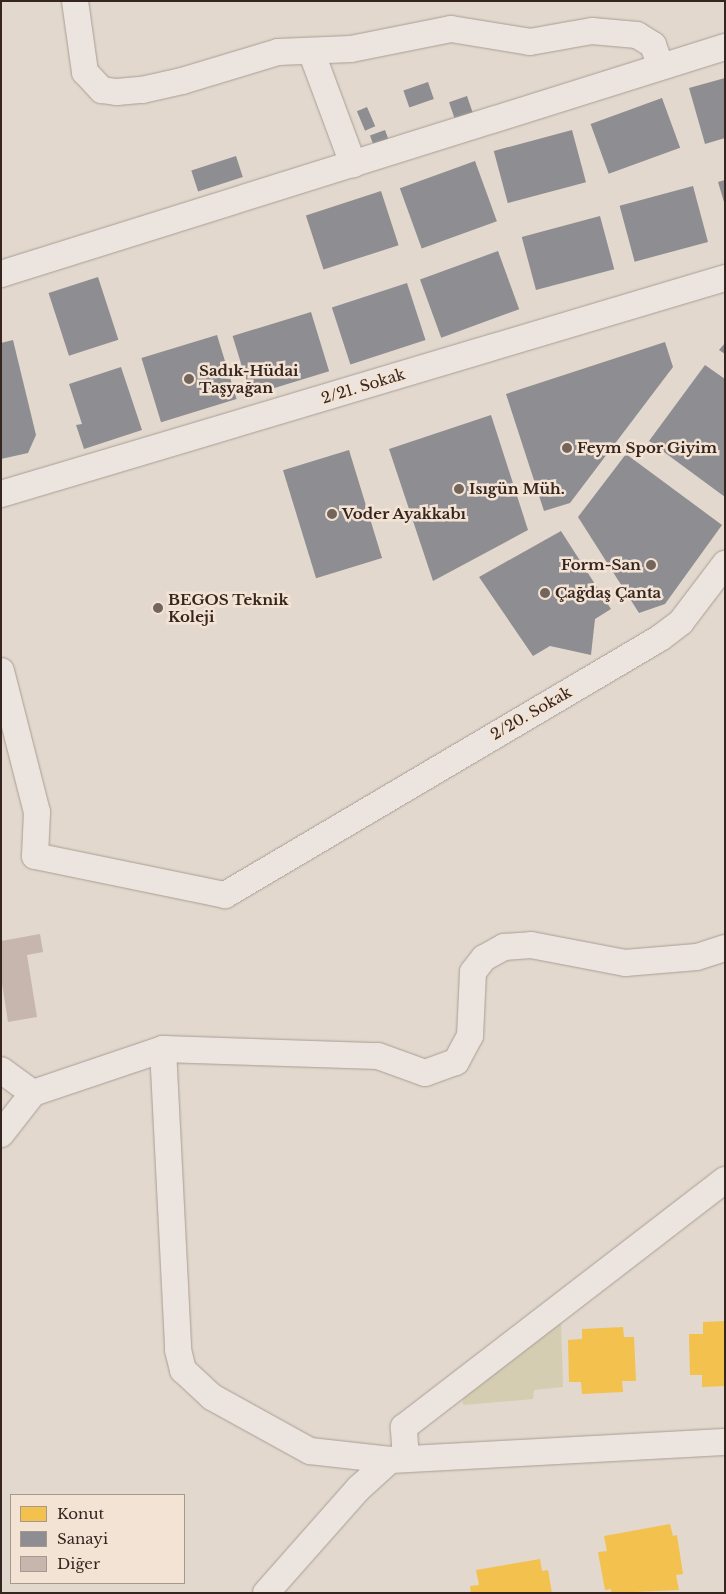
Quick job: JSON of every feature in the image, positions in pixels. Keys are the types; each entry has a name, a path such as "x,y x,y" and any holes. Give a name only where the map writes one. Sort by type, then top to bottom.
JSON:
{"street":[{"path":"75,1 85,72 102,90 142,90 278,52 352,48 451,29 530,42 592,31 637,35 653,45 662,67"},
{"path":"1,274 725,47"},
{"path":"311,51 353,164"},
{"name":"2/21. Sokak","path":"1,494 725,278"},
{"name":"2/20. Sokak","path":"1,671 37,812 35,856 225,895 317,838 660,638 681,622 725,564"},
{"path":"1,1134 32,1093 163,1049 378,1056 425,1073 456,1062 470,1036 473,972 484,958 504,948 531,945 625,963 697,957 725,948"},
{"path":"163,1049 178,1350 183,1370 212,1397 310,1451 398,1459 725,1442"},
{"path":"1,1070 32,1093"},
{"path":"266,1593 358,1488 398,1459 404,1427 725,1180"}],"shaded area":[{"path":"561,1321 563,1387 534,1390 533,1399 463,1405 462,1396"}],"building: Konut":[{"path":"725,1321 725,1386 702,1387 702,1375 690,1375 689,1334 703,1334 703,1322"},
{"path":"623,1327 624,1337 634,1337 636,1381 622,1381 623,1392 582,1394 581,1382 569,1382 568,1340 582,1339 582,1329"},
{"path":"670,1524 673,1536 677,1535 683,1574 676,1575 679,1590 611,1593 611,1589 605,1590 598,1552 607,1551 604,1536"},
{"path":"540,1559 542,1571 548,1570 552,1593 471,1593 470,1586 479,1585 476,1570"}],"building: Sanayi":[{"path":"725,78 725,138 705,144 689,88"},
{"path":"428,82 434,99 409,107 403,90"},
{"path":"467,96 473,113 455,119 449,102"},
{"path":"662,98 680,148 609,174 591,124"},
{"path":"367,107 375,126 365,131 357,111"},
{"path":"385,130 389,141 374,147 370,135"},
{"path":"572,130 586,182 508,203 494,151"},
{"path":"236,156 243,177 198,191 191,171"},
{"path":"475,161 497,221 422,249 400,188"},
{"path":"725,180 725,202 724,202 718,182"},
{"path":"693,186 708,242 635,262 620,206"},
{"path":"381,191 399,245 323,270 306,215"},
{"path":"600,216 614,269 536,290 522,237"},
{"path":"498,251 519,309 441,338 420,279"},
{"path":"98,277 118,340 69,356 49,293"},
{"path":"407,283 426,340 350,364 332,307"},
{"path":"311,312 329,371 251,395 233,336"},
{"name":"Sadık-Hüdai Taşyağan","path":"217,335 237,399 161,422 141,358"},
{"path":"13,340 36,435 28,453 1,459 1,343"},
{"name":"Feym Spor Giyim","path":"665,342 673,367 570,503 544,511 506,394"},
{"path":"725,343 725,354 719,350"},
{"path":"705,365 725,379 725,497 649,441"},
{"path":"121,367 142,430 84,449 76,425 82,424 69,384"},
{"name":"Isıgün Müh.","path":"491,415 528,530 433,581 389,449"},
{"name":"Voder Ayakkabı","path":"349,450 382,558 316,578 283,470"},
{"name":"Form-San","path":"626,454 722,525 665,604 639,613 578,517"},
{"name":"Çağdaş Çanta","path":"561,531 611,609 595,619 591,655 550,646 533,656 479,577"}],"building: Diğer":[{"path":"40,934 43,952 27,955 37,1017 8,1022 1,977 1,941"}],"place":[{"name":"Sadık-Hüdai Taşyağan","path":"189,379"},
{"name":"Feym Spor Giyim","path":"567,448"},
{"name":"Isıgün Müh.","path":"459,489"},
{"name":"Voder Ayakkabı","path":"332,514"},
{"name":"Form-San","path":"651,565"},
{"name":"Çağdaş Çanta","path":"545,593"},
{"name":"BEGOS Teknik Koleji","path":"158,608"}]}
